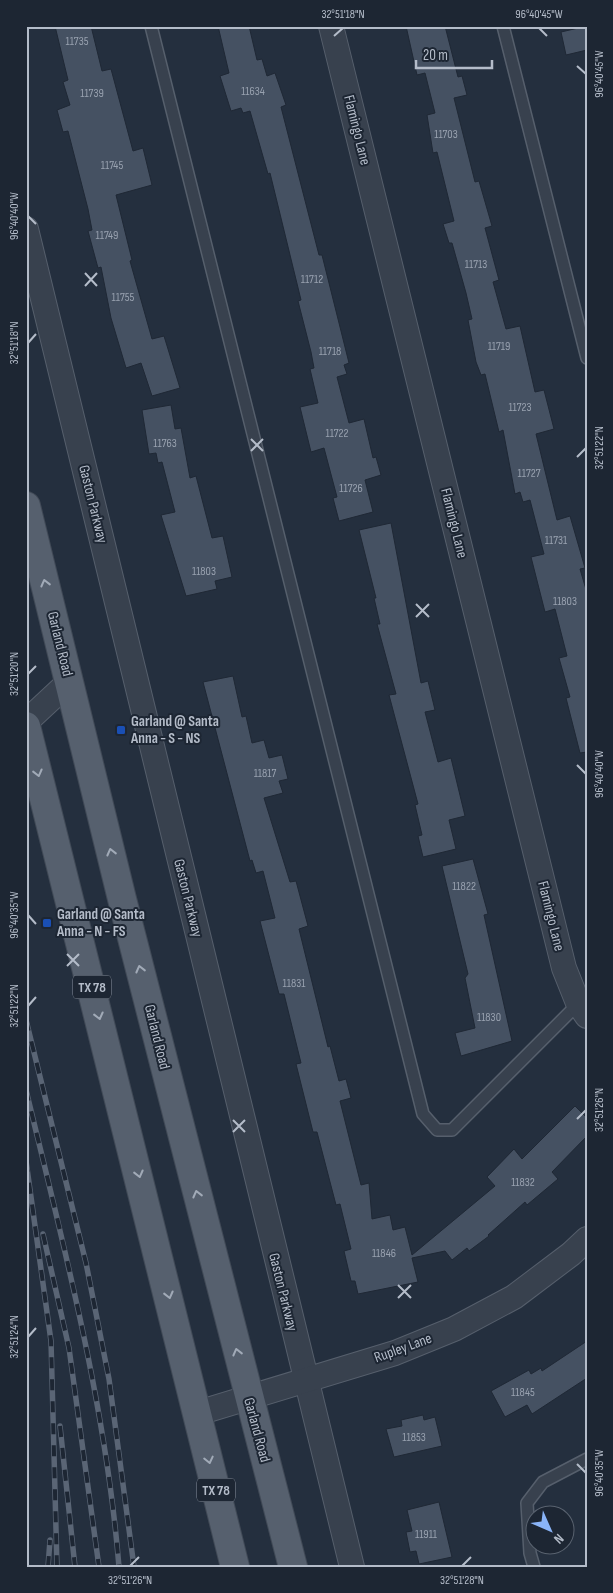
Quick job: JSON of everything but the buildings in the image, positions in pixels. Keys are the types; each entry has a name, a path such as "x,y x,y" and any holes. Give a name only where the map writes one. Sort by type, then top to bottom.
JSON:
{"main road":[{"name":"Garland Road","path":"26,506 249,1399 293,1567"},
{"name":"TX 78","path":"26,726 235,1567"}],"street":[{"name":"Flamingo Lane","path":"331,26 564,968 584,1005"},
{"name":"Gaston Parkway","path":"26,228 305,1381 352,1567"},
{"path":"26,722 69,682"},
{"name":"Rupley Lane","path":"198,1413 395,1353 454,1329 514,1297 572,1254 587,1240"}],"lane":[{"path":"151,26 423,1114 437,1130 452,1130 584,1005"},
{"path":"503,26 587,358"},
{"path":"534,1567 530,1553 527,1503 543,1482 587,1459"}],"railway":[{"path":"26,1020 86,1263 109,1379 134,1567"},
{"path":"26,1090 69,1267 94,1387 113,1507 119,1567"},
{"path":"26,1161 51,1341 57,1567"},
{"path":"43,1234 69,1348 99,1567"},
{"path":"60,1426 75,1567"},
{"path":"48,1567 50,1540"}],"place":[{"name":"Garland @ Santa Anna - S - NS","path":"121,730"},
{"name":"Garland @ Santa Anna - N - FS","path":"47,923"}]}
